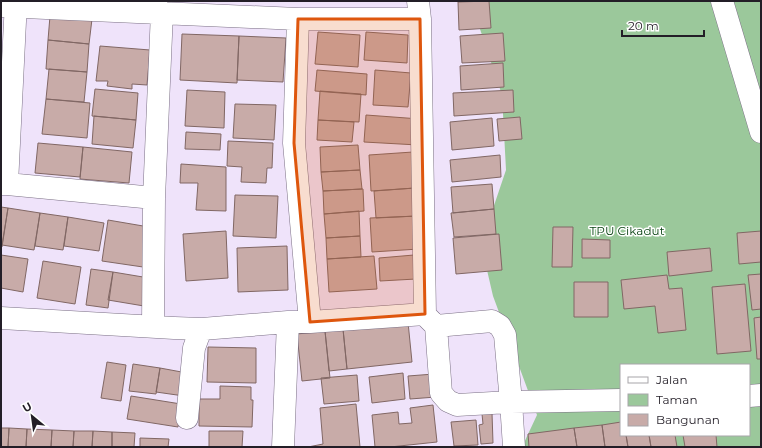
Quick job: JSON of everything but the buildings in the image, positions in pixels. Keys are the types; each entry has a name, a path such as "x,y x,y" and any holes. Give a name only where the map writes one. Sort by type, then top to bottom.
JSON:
{"street":[{"path":"722,1 761,132"},
{"path":"154,198 4,184 11,4 298,19 419,10 431,320 441,393 448,401 457,405 511,402 620,400"},
{"path":"153,326 154,198 162,12"},
{"path":"298,19 294,143 310,322"},
{"path":"1,318 202,329 288,322 431,320 492,322 500,326 504,335 514,447"},
{"path":"283,447 288,322"},
{"path":"187,418 194,348 202,329"},
{"path":"750,396 761,395"}],"highlighted area":[{"path":"298,19 420,19 425,314 310,322 294,143"}],"green space":[{"name":"TPU Cikadut","path":"464,1 761,1 761,447 522,447 537,415 493,296 481,244 506,170 502,95 478,23"}]}
